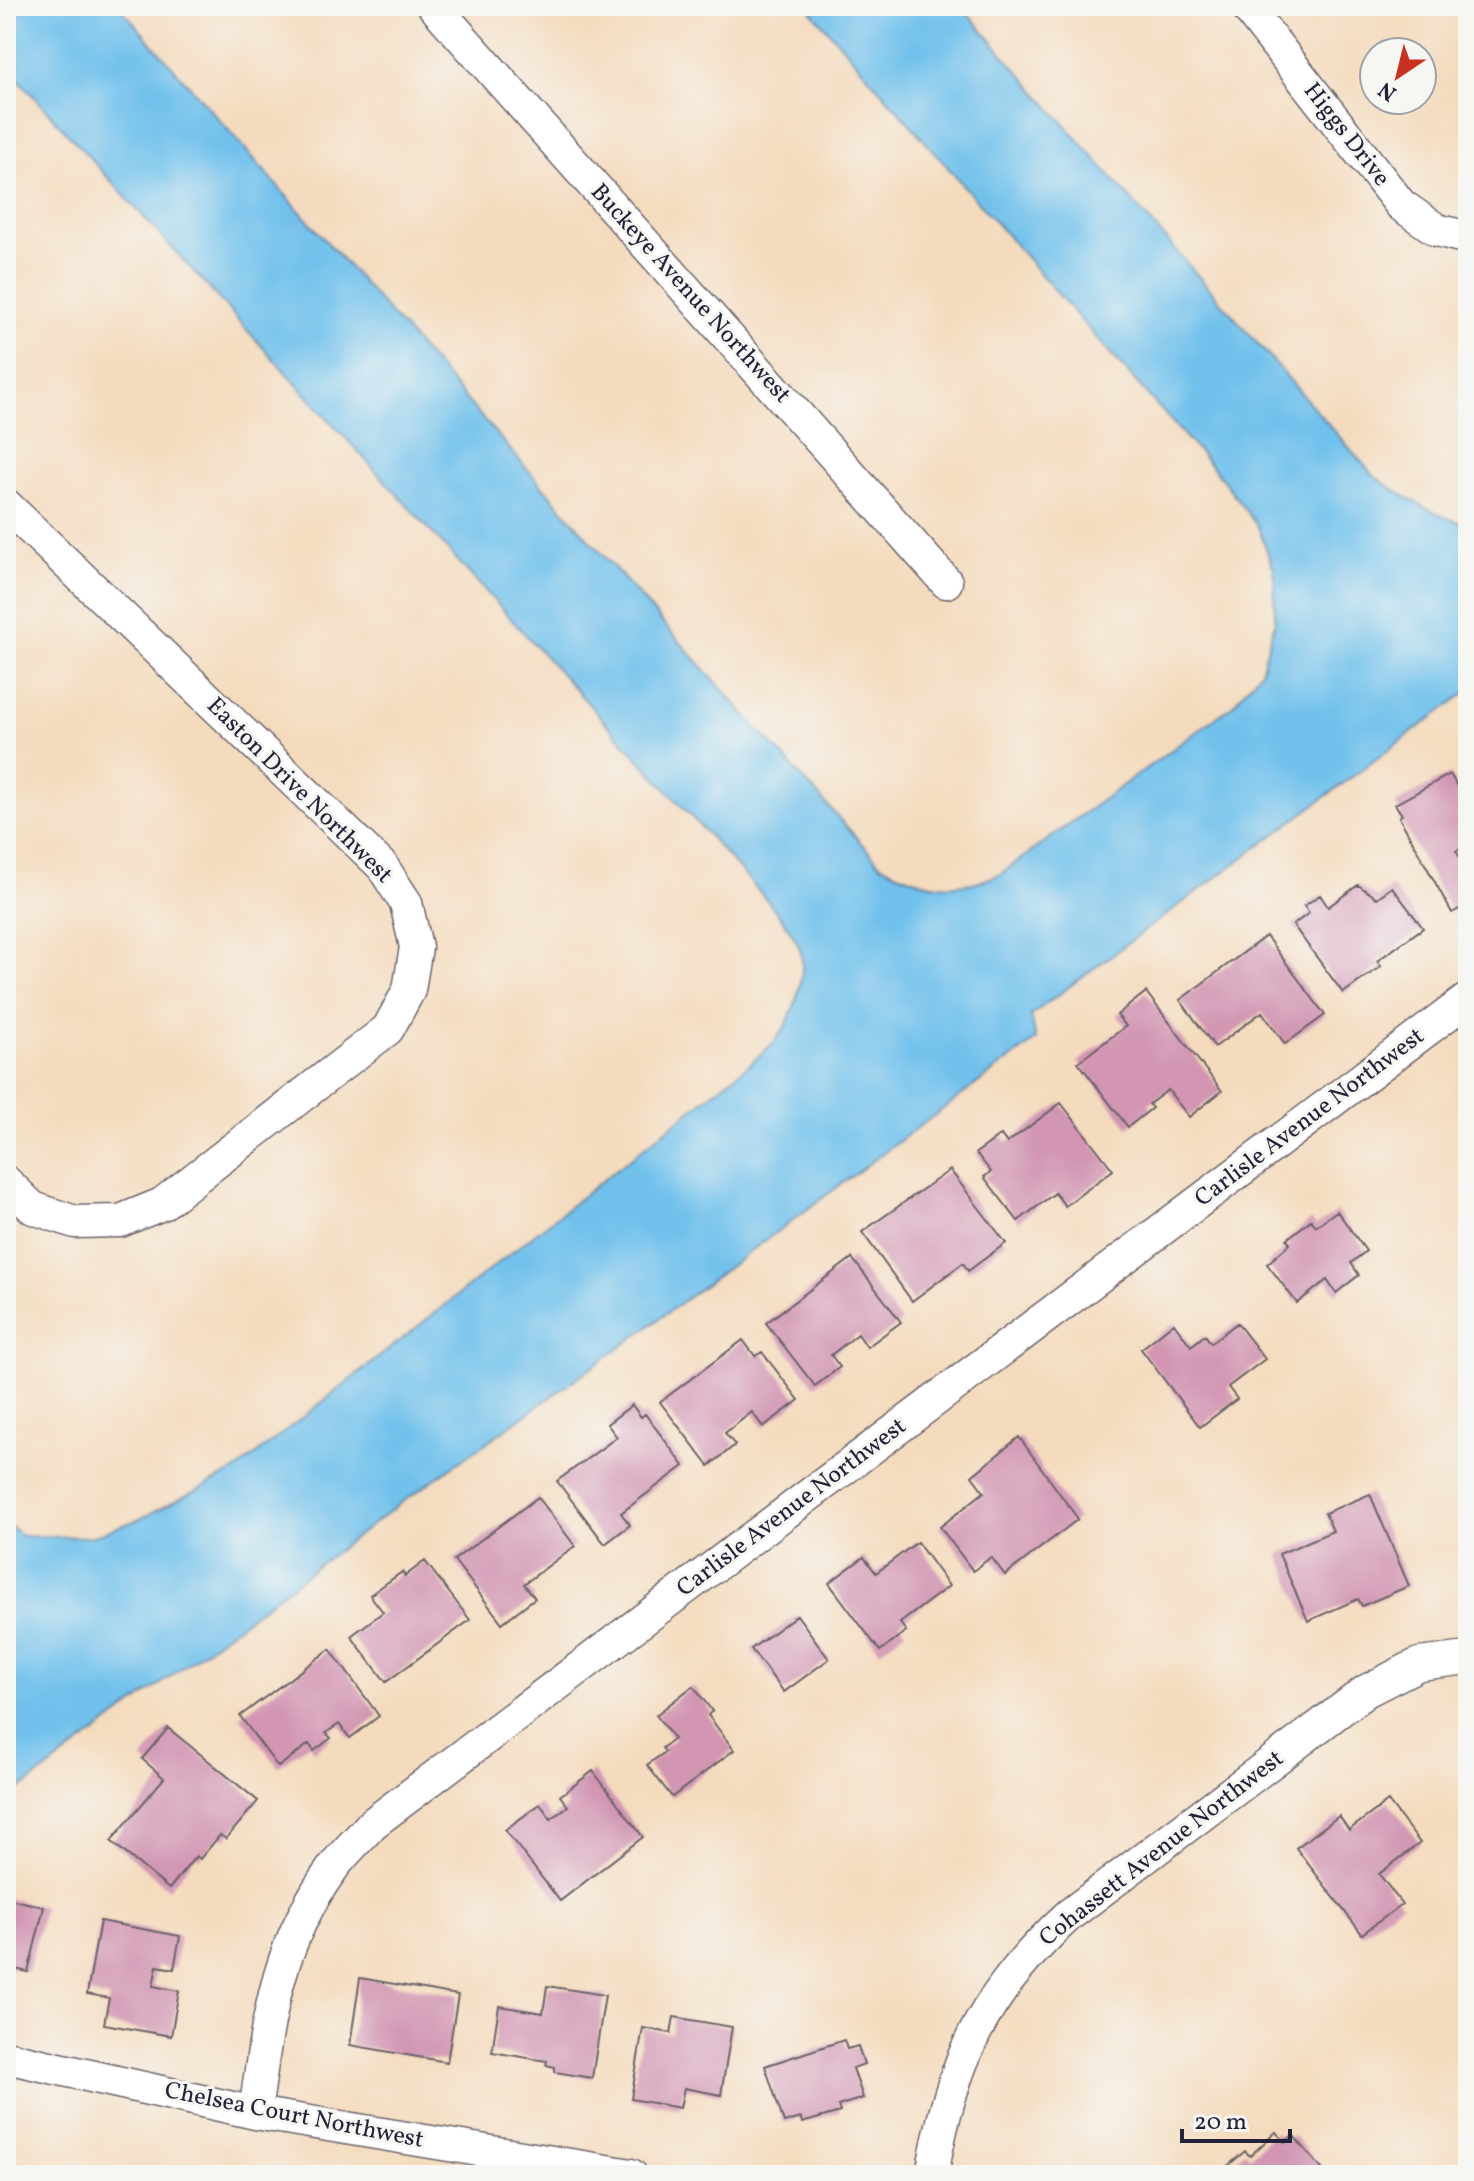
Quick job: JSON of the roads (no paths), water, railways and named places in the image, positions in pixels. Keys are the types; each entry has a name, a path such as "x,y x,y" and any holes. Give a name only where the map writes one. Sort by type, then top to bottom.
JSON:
{"street":[{"name":"Buckeye Avenue Northwest","path":"434,6 946,582"},
{"name":"Higgs Drive","path":"1246,6 1401,205 1437,230 1468,238"},
{"name":"Easton Drive Northwest","path":"6,505 382,866 406,903 416,947 409,990 388,1029 162,1204 120,1221 75,1222 33,1208 6,1182"},
{"name":"Carlisle Avenue Northwest","path":"255,2113 269,2011 284,1958 306,1909 328,1876 372,1824 1462,1013"},
{"name":"Cohassett Avenue Northwest","path":"932,2175 948,2097 963,2055 1007,1979 1036,1945 1069,1915 1366,1691 1419,1664 1468,1658"},
{"name":"Chelsea Court Northwest","path":"6,2057 255,2113 631,2175"}],"water":[{"path":"6,6 119,6 670,631 881,865 925,883 939,885 967,884 999,875 1232,706 1261,671 1275,622 1274,569 1258,527 1217,472 807,6 961,6 1373,475 1419,504 1468,526 1468,691 1031,1015 1036,1040 625,1344 401,1503 6,1800 6,1523 22,1536 90,1537 140,1519 235,1471 751,1063 784,1029 798,995 802,959 794,937 760,892 6,66"}]}
